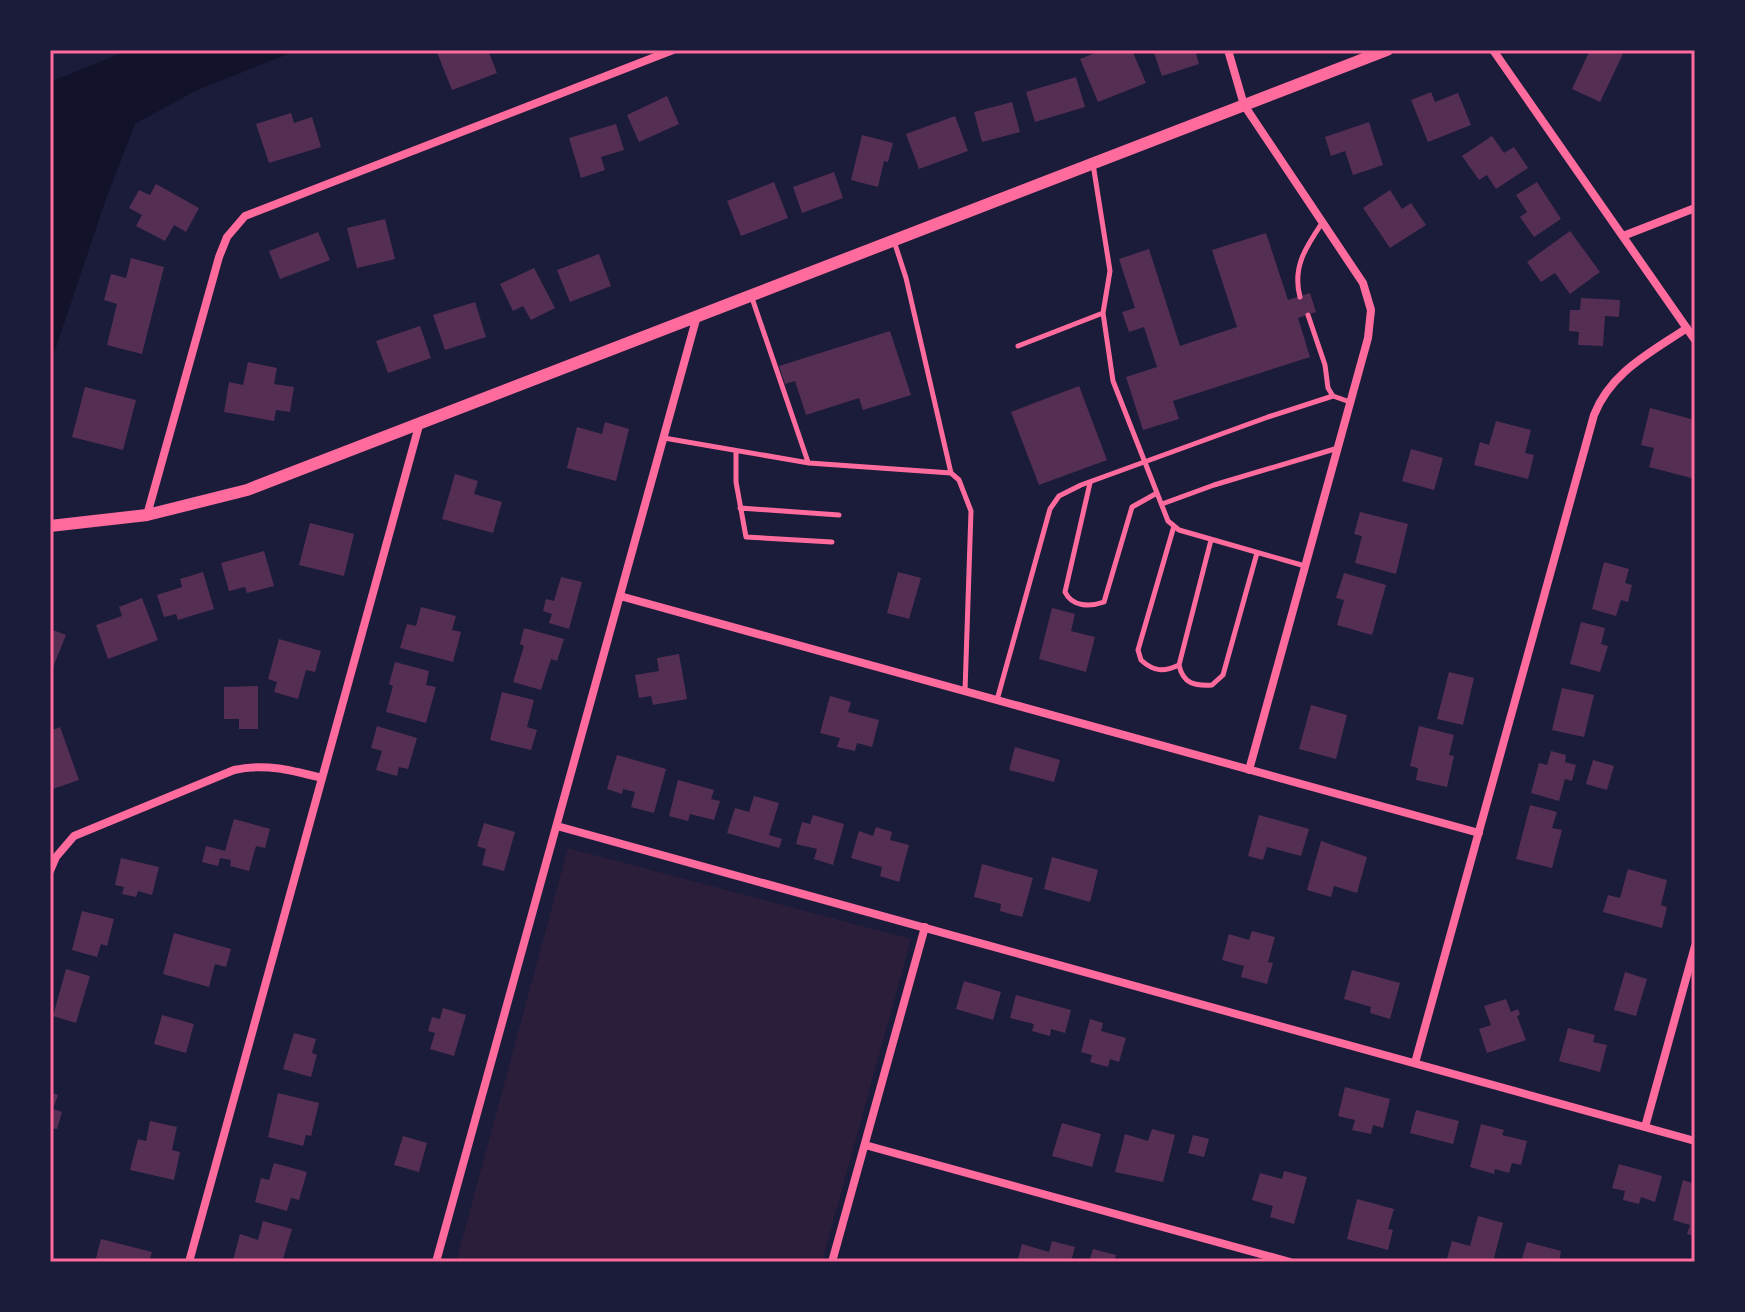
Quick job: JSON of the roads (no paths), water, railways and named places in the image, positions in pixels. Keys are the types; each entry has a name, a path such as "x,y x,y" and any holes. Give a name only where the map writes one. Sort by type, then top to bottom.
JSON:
{"street":[{"path":"147,515 219,257 227,237 245,216 673,50"},
{"path":"1228,50 1244,105 1363,283 1371,310 1368,338 1249,770"},
{"path":"50,526 147,515 247,490 1387,50"},
{"path":"1493,50 1695,340"},
{"path":"1623,236 1695,208"},
{"path":"436,1262 698,315"},
{"path":"1415,1063 1602,395 1619,373 1687,328"},
{"path":"189,1262 421,422"},
{"path":"620,596 1479,833"},
{"path":"50,871 56,857 74,836 234,770 255,765 282,767 322,778"},
{"path":"557,826 1695,1141"},
{"path":"832,1262 925,927"},
{"path":"1645,1127 1695,946"},
{"path":"865,1145 1290,1262"}],"lane":[{"path":"1092,163 1110,271 1103,313 1113,381 1168,521 1179,530 1305,566"},
{"path":"1300,297 1296,282 1300,259 1322,222"},
{"path":"894,240 906,278 951,473 959,480 971,511 965,691"},
{"path":"751,295 809,463"},
{"path":"1018,346 1103,313"},
{"path":"1308,315 1325,365 1328,388 1333,396"},
{"path":"997,701 1050,509 1059,496 1144,461 1333,396 1350,402"},
{"path":"664,438 809,463 951,473"},
{"path":"1162,504 1338,448"},
{"path":"736,451 736,482 746,537 832,542"},
{"path":"1090,482 1065,592 1068,599 1080,605 1093,606 1104,602 1132,507 1157,493"},
{"path":"740,508 839,515"},
{"path":"1174,526 1138,650 1141,660 1156,669 1167,671 1179,665"},
{"path":"1211,540 1179,665 1181,676 1200,686 1212,685 1223,675 1257,553"}]}
